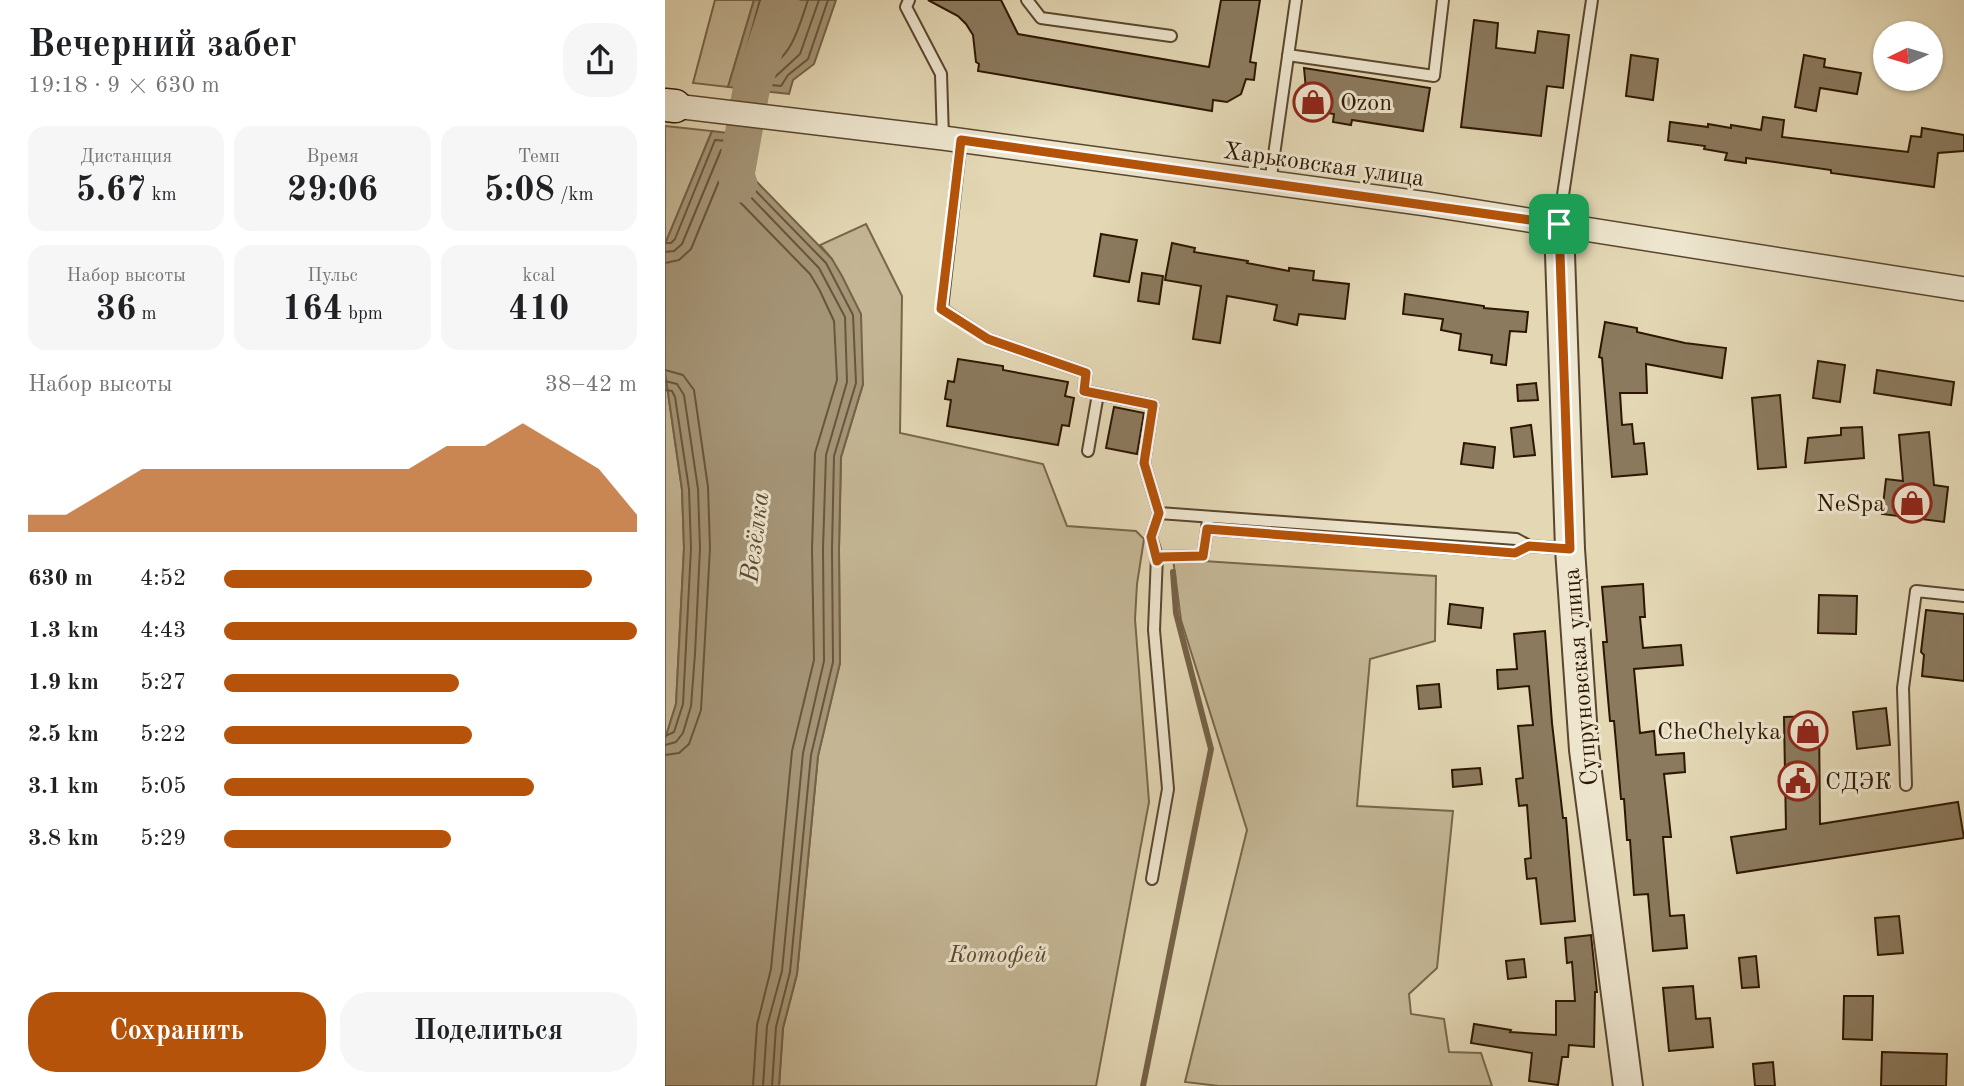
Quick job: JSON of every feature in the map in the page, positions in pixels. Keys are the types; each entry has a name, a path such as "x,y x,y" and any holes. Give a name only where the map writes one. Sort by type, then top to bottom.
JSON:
{"street":[{"name":"Харьковская улица","path":"670,105 952,139 1559,224 1964,289"},
{"name":"Супруновская улица","path":"1559,224 1570,549 1584,750 1628,1086"}],"lane":[{"path":"909,0 906,8 941,74 952,139 941,309 988,339 1086,373 1084,391 1153,405 1144,463 1159,513 1151,537 1157,561 1154,630 1168,789 1152,878"},
{"path":"1027,0 1041,18 1171,36"},
{"path":"1270,183 1296,0"},
{"path":"1288,55 1434,76 1443,0"},
{"path":"1559,224 1592,0"},
{"path":"1088,451 1098,394"},
{"path":"1159,513 1517,539 1529,546 1570,549"},
{"path":"1157,561 1161,557 1203,556 1207,517"},
{"path":"1207,529 1515,553 1529,546"},
{"path":"1906,785 1903,688 1916,591 1964,596"}],"green space":[{"path":"715,0 754,0 728,87 693,83"},
{"path":"665,126 712,131 665,244"},
{"name":"Котофей","path":"866,224 902,296 900,433 1043,464 1067,526 1136,531 1144,539 1135,619 1149,802 1096,1086 779,1086 783,1028 797,974 818,756 840,663 841,457 863,384 832,259 820,245"},
{"path":"665,372 682,490 684,548 676,704 665,739"},
{"path":"1173,559 1436,576 1435,641 1370,659 1357,806 1453,811 1437,968 1409,994 1411,1014 1444,1019 1449,1052 1481,1053 1492,1086 1219,1086 1185,1082 1247,830 1181,620"}],"water":[{"path":"754,0 836,0 814,64 793,80 789,94 728,87"},
{"path":"712,131 753,136 750,162 755,180 832,259 861,314 863,384 841,457 840,663 818,756 797,974 783,1028 779,1086 665,1086 665,739 676,704 684,548 682,489 665,372 665,244"}],"building":[{"path":"928,0 1001,0 1018,34 1209,67 1221,0 1260,0 1250,62 1256,63 1254,80 1246,79 1241,94 1227,102 1213,100 1212,111 978,71 973,35 966,24 958,16"},
{"path":"1474,20 1498,23 1496,48 1535,53 1538,31 1569,35 1563,88 1547,86 1541,136 1461,127"},
{"path":"1631,55 1658,59 1653,100 1626,96"},
{"path":"1804,55 1825,59 1824,67 1861,73 1857,94 1820,88 1816,111 1795,107"},
{"path":"1304,68 1430,88 1423,131 1352,120 1351,125 1333,122 1334,114 1316,111 1307,100"},
{"path":"1763,117 1784,120 1782,137 1908,152 1911,136 1921,137 1922,128 1964,135 1964,151 1938,153 1934,187 1746,158 1746,163 1725,160 1727,153 1704,149 1705,146 1668,141 1670,122 1708,127 1708,124 1731,128 1731,125 1761,130"},
{"path":"1101,234 1137,240 1129,282 1094,276"},
{"path":"1172,243 1195,248 1194,252 1248,261 1247,263 1289,271 1289,268 1314,271 1313,280 1349,284 1345,319 1299,314 1297,325 1274,320 1277,305 1227,296 1220,343 1193,339 1201,286 1165,280"},
{"path":"1142,273 1163,276 1159,304 1138,301"},
{"path":"1405,294 1484,308 1528,312 1526,332 1510,331 1506,365 1491,363 1492,355 1459,350 1461,334 1441,330 1443,319 1403,314"},
{"path":"1605,322 1637,328 1637,332 1685,343 1726,348 1722,378 1646,364 1647,393 1620,393 1622,425 1632,424 1634,444 1644,443 1647,474 1612,477 1602,358 1599,357"},
{"path":"958,359 1003,366 1003,370 1068,382 1065,396 1074,398 1069,426 1062,425 1058,445 947,426 951,400 945,399 948,381 954,382"},
{"path":"1818,361 1845,365 1840,402 1813,398"},
{"path":"1877,370 1954,382 1951,405 1874,393"},
{"path":"1536,383 1538,400 1518,401 1517,385"},
{"path":"1780,395 1786,467 1758,469 1752,398"},
{"path":"1114,407 1144,413 1137,454 1106,448"},
{"path":"1531,425 1535,455 1514,457 1511,428"},
{"path":"1862,427 1864,458 1805,463 1808,438 1841,435 1841,428"},
{"path":"1929,432 1934,485 1948,487 1944,522 1882,514 1886,479 1903,481 1899,435"},
{"path":"1464,443 1495,447 1493,468 1461,464"},
{"path":"1643,584 1645,617 1640,617 1643,648 1681,645 1683,665 1634,669 1640,733 1654,731 1656,755 1684,753 1685,772 1664,774 1671,837 1663,837 1670,916 1684,915 1687,948 1653,951 1648,894 1634,895 1630,840 1627,840 1624,799 1621,799 1614,721 1610,721 1603,642 1607,642 1602,587"},
{"path":"1819,595 1857,596 1856,634 1818,633"},
{"path":"1450,604 1483,608 1481,628 1448,624"},
{"path":"1926,610 1964,614 1964,681 1922,676 1924,655 1921,652"},
{"path":"1545,631 1552,723 1563,818 1566,818 1575,921 1541,924 1536,878 1527,879 1525,859 1531,858 1527,805 1519,806 1516,779 1523,778 1518,726 1533,725 1529,686 1498,689 1497,670 1517,669 1514,634"},
{"path":"1439,684 1441,707 1419,709 1417,686"},
{"path":"1886,708 1890,745 1857,749 1853,712"},
{"path":"1819,716 1820,824 1958,802 1964,838 1737,873 1731,837 1786,829 1784,717"},
{"path":"1480,768 1482,784 1453,787 1452,770"},
{"path":"1899,916 1903,953 1878,955 1875,918"},
{"path":"1591,935 1597,992 1594,1047 1569,1045 1568,1057 1562,1057 1558,1085 1529,1081 1532,1053 1471,1043 1474,1024 1511,1030 1510,1032 1556,1035 1556,1001 1575,1001 1572,962 1567,963 1565,938"},
{"path":"1756,956 1759,987 1742,988 1739,958"},
{"path":"1524,959 1526,977 1508,979 1506,961"},
{"path":"1693,986 1696,1019 1710,1018 1713,1047 1669,1051 1663,988"},
{"path":"1844,996 1873,996 1872,1040 1843,1039"},
{"path":"1882,1052 1947,1054 1946,1086 1881,1086"},
{"path":"1773,1062 1775,1086 1755,1086 1753,1064"}],"waterway":[{"name":"Везёлка","path":"739,184 736,175 751,91 781,0"},
{"path":"1143,1086 1211,749 1176,613 1173,572"}],"place":[{"name":"Ozon","path":"1313,102"},
{"name":"NeSpa","path":"1912,503"},
{"name":"CheChelyka","path":"1808,731"},
{"name":"СДЭК","path":"1798,781"}],"route":[{"path":"961,140 1559,224 1570,549 1529,546 1515,553 1207,529 1203,556 1161,557 1157,561 1151,537 1159,513 1144,463 1153,405 1084,391 1086,373 988,339 941,309 961,140"}]}
